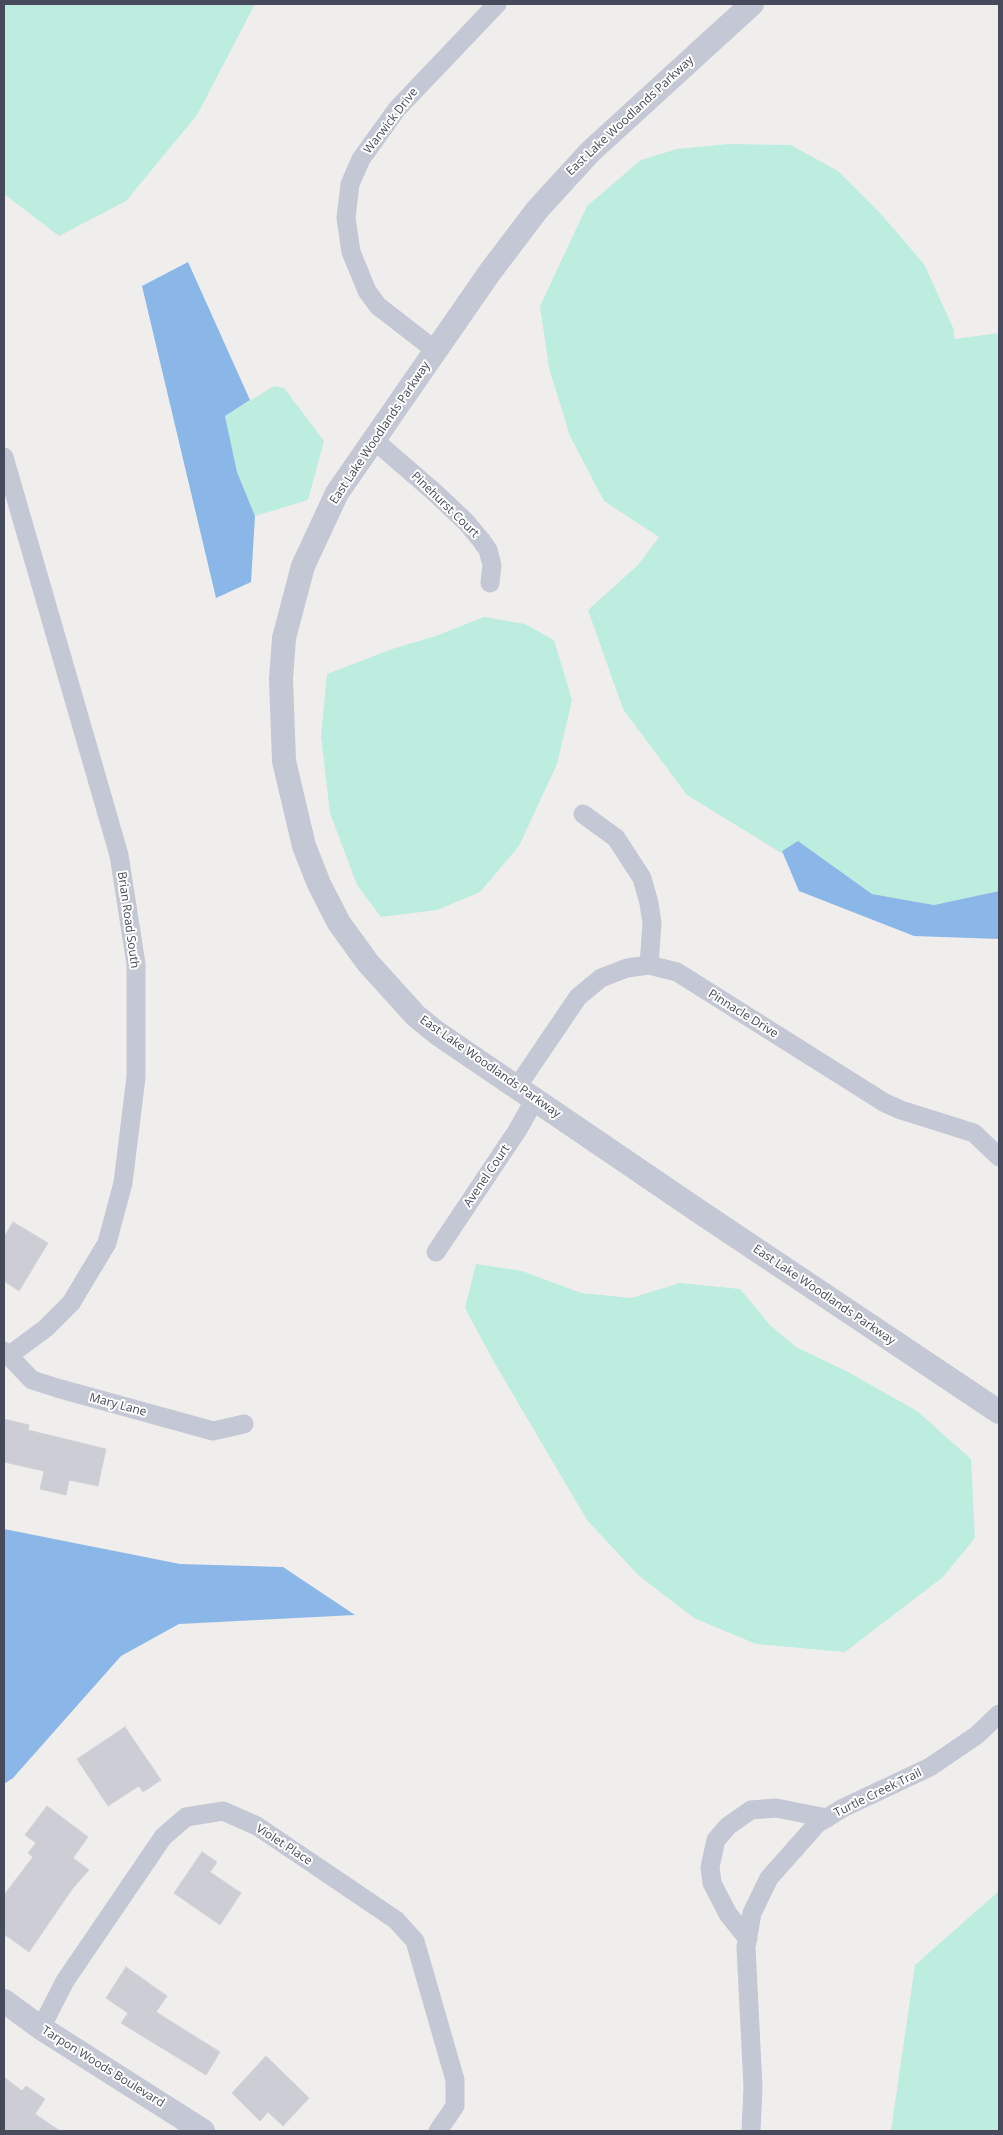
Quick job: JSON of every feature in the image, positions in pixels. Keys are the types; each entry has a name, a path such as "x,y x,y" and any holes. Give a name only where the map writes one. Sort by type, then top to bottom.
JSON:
{"street":[{"name":"Warwick Drive","path":"435,350 378,306 367,291 350,252 346,218 350,184 361,160 397,109 497,4"},
{"name":"East Lake Woodlands Parkway","path":"752,4 620,123 564,178 507,249 336,493 302,566 284,638 281,717 284,762 293,807 304,846 319,884 339,923 368,963 416,1016 697,1210 999,1412"},
{"name":"Pinehurst Court","path":"374,440 433,491 481,540 488,550 492,565 490,583"},
{"name":"Brian Road South","path":"4,457 119,855 136,964 136,1077 123,1183 107,1243 70,1303 46,1328 5,1354"},
{"path":"583,814 616,838 642,878 652,923 649,965"},
{"name":"Pinnacle Drive","path":"526,1093 578,997 601,978 627,968 649,965 677,972 885,1103 901,1110 974,1133 999,1157"},
{"name":"Avenel Court","path":"436,1252 517,1131 526,1093"},
{"name":"Mary Lane","path":"5,1354 32,1380 56,1388 213,1431 244,1424"},
{"name":"Turtle Creek Trail","path":"752,2131 753,2087 746,1947 752,1913 769,1878 810,1831 827,1818 843,1808 930,1767 977,1735 999,1714"},
{"name":"Turtle Creek Trail","path":"748,1939 728,1914 712,1883 710,1868 716,1840 728,1826 751,1810 776,1808 827,1818"},
{"name":"Violet Place","path":"41,2028 65,1981 163,1837 186,1817 223,1811 257,1826 396,1920 415,1941 455,2080 455,2106 438,2131"},
{"name":"Tarpon Woods Boulevard","path":"4,2001 41,2028 203,2131"}],"green space":[{"path":"4,4 255,4 197,115 126,201 59,236 4,194"},
{"path":"728,144 791,145 838,171 880,213 924,264 954,330 954,339 999,333 999,891 934,905 872,894 798,841 782,851 783,854 687,795 623,709 588,610 638,565 659,537 604,501 570,436 549,368 540,306 587,206 641,160 677,149"},
{"path":"274,386 284,388 324,441 308,500 255,516 237,472 225,416"},
{"path":"484,617 525,624 554,640 572,700 557,764 519,846 480,892 437,910 381,917 357,885 330,813 321,736 327,674"},
{"path":"476,1264 522,1271 581,1293 631,1298 680,1283 740,1289 770,1325 796,1347 848,1372 917,1411 971,1459 975,1538 943,1577 845,1652 756,1644 694,1618 638,1575 587,1520 494,1362 465,1308"},
{"path":"999,1891 999,2131 891,2131 915,1965"}],"water":[{"path":"188,262 250,400 225,416 237,472 255,516 251,582 216,598 142,286"},
{"path":"798,841 872,894 934,905 999,891 999,939 914,936 799,891 782,851"},
{"path":"4,1529 180,1564 283,1567 355,1615 179,1624 121,1656 13,1778 4,1784"}],"building":[{"path":"13,1222 48,1243 19,1291 4,1281 4,1237"},
{"path":"4,1419 29,1425 28,1430 106,1449 98,1486 69,1480 66,1495 40,1489 44,1471 4,1462"},
{"path":"125,1727 161,1780 143,1792 139,1786 108,1806 77,1759"},
{"path":"47,1806 88,1837 73,1858 89,1870 73,1888 29,1952 4,1934 4,1895 33,1857 28,1853 36,1843 25,1835"},
{"path":"202,1852 217,1862 210,1872 241,1893 220,1925 174,1893"},
{"path":"126,1967 167,1996 156,2012 220,2052 206,2075 121,2023 128,2013 106,1998"},
{"path":"266,2056 309,2098 283,2126 268,2112 260,2121 232,2093"},
{"path":"4,2077 22,2091 26,2086 45,2099 35,2114 60,2131 4,2131"}]}
